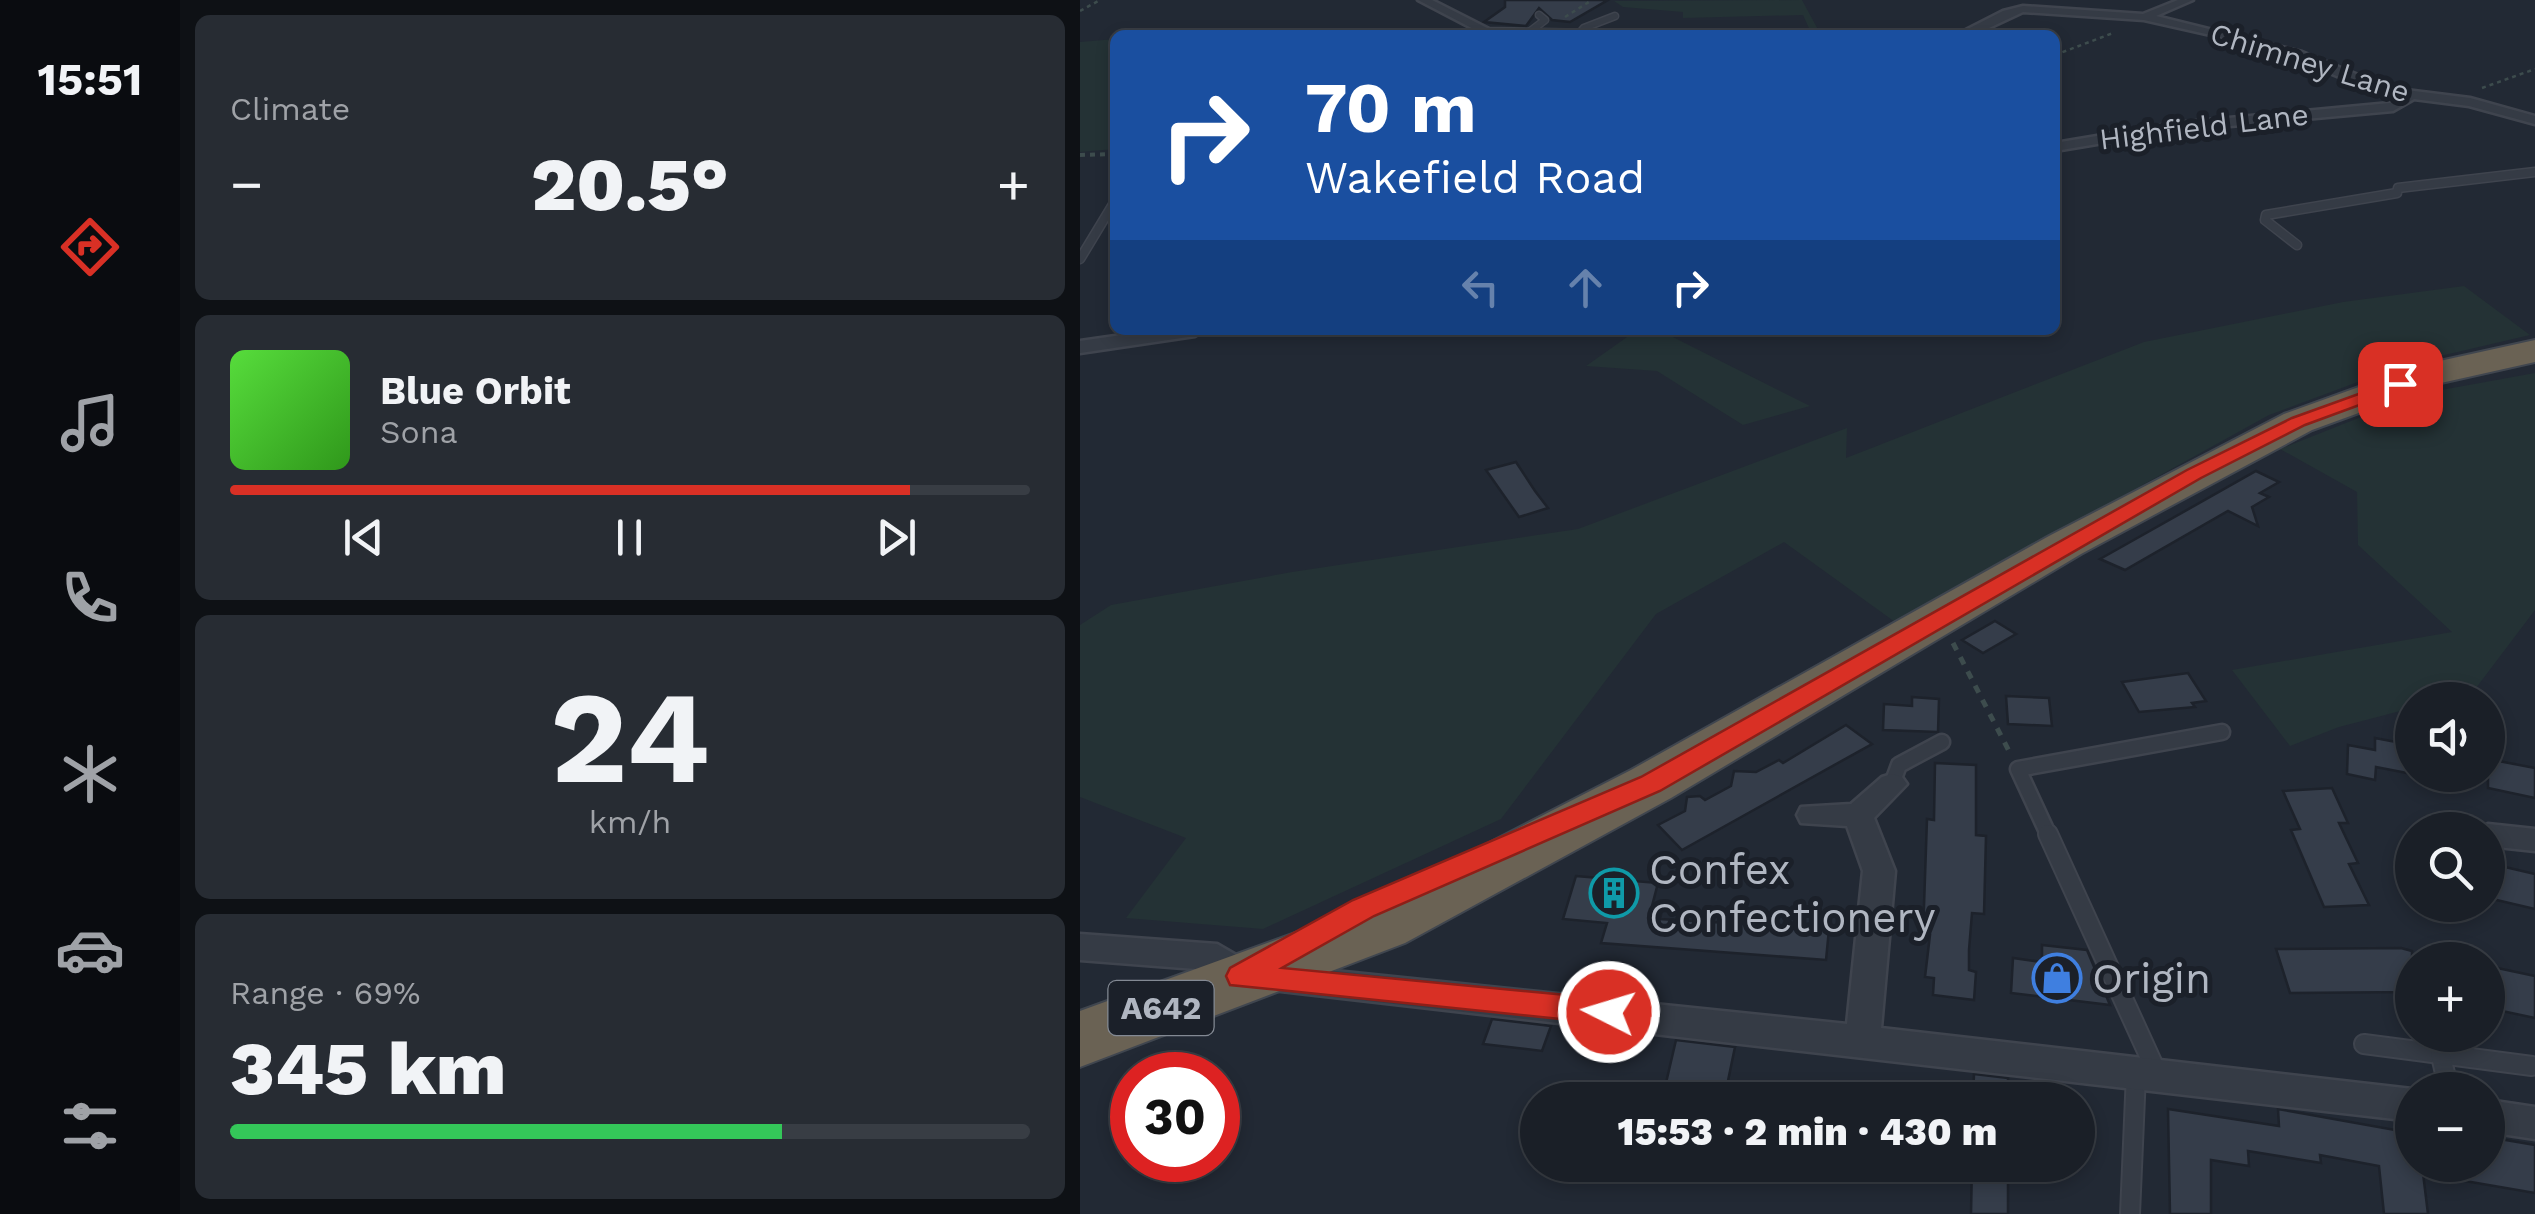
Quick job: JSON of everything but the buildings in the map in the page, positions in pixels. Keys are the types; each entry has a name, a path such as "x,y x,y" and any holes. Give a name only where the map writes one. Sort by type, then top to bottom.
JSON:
{"highway":[{"name":"A642","path":"1080,1039 1383,926 1650,784 2178,483 2298,422 2430,374 2535,351"}],"street":[{"path":"1423,0 1482,30"},
{"path":"2144,18 2188,0"},
{"name":"Chimney Lane","path":"1974,30 2005,12 2023,9 2144,18 2245,38 2298,55 2372,87 2535,120"},
{"name":"Highfield Lane","path":"2060,146 2160,129 2393,107 2409,96"},
{"path":"1080,347 1161,335"},
{"path":"1812,815 1858,815 1892,784"},
{"path":"1858,815 1879,871 1863,1040"},
{"path":"2505,836 2535,840"},
{"path":"1080,947 1218,957 1241,976 1272,976 1863,1040 2395,1103"},
{"path":"2505,1119 2535,1123"}],"lane":[{"path":"1532,30 1545,20 1539,15"},
{"path":"1582,30 1615,16"},
{"path":"2296,245 2265,220 2266,216 2397,193 2398,188 2535,172"},
{"path":"1080,259 1110,209"},
{"path":"2130,1214 2147,1073 2018,770 2222,732"},
{"path":"1892,784 1899,765 1942,742"},
{"path":"2364,1044 2395,1047"},
{"path":"2445,1072 2440,1052 2532,1066"}],"path":[{"path":"1080,10 1100,0"},
{"path":"2060,53 2144,18"},
{"path":"2446,99 2535,69"},
{"path":"1080,155 1110,154"},
{"path":"1940,618 2018,770"}],"shaded area":[{"path":"1802,0 1818,30 1810,30 1803,15 1683,18 1683,12 1623,7 1614,1"},
{"path":"1110,39 1110,149 1080,152 1080,42"},
{"path":"2464,286 2530,335 2406,364 2269,415 1895,622 1784,542 1656,614 1501,819 1263,929 1126,918 1186,838 1080,797 1080,625 1111,605 1292,572 1578,529 1847,428 1846,458 2144,342 2343,302"},
{"path":"1630,335 1669,335 1810,406 1743,425 1657,371 1586,366"},
{"path":"2535,373 2535,610 2481,682 2395,682 2395,712 2339,727 2290,746 2232,670 2452,632 2358,545 2357,492 2280,449 2419,394"}],"place":[{"name":"Confex Confectionery","path":"1614,893"},
{"name":"Origin","path":"2057,978"}],"route":[{"path":"1609,1012 1272,976 1241,976 1364,908 1650,784 2194,474 2298,422 2400,384"}]}
